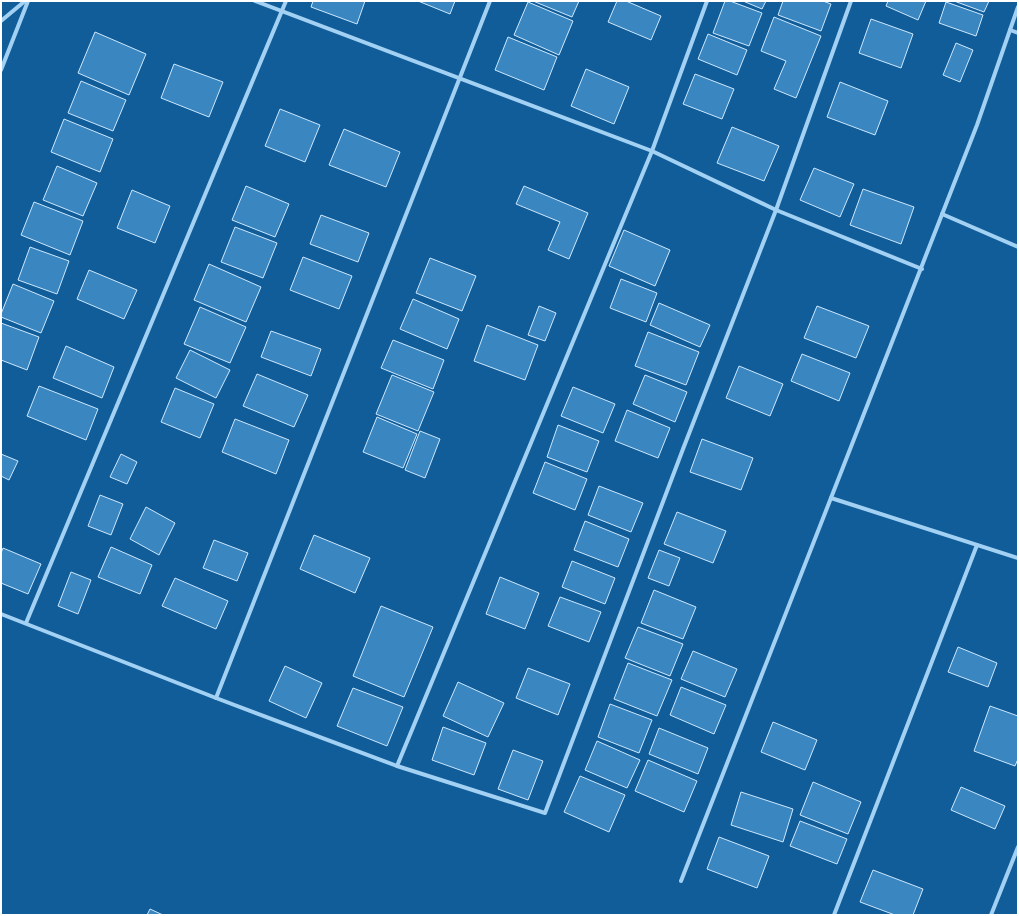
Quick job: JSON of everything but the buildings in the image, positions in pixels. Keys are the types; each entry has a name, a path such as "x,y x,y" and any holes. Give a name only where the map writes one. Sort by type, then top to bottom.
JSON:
{"street":[{"path":"1,21 26,1"},
{"path":"1,70 26,1"},
{"path":"255,1 652,151 776,210 922,269"},
{"path":"26,623 286,1"},
{"path":"216,698 490,1"},
{"path":"397,766 652,151 707,1"},
{"path":"1,614 216,698 397,766 545,813 776,210 852,1"},
{"path":"681,881 922,269 977,125 1018,7"},
{"path":"1010,30 1018,33"},
{"path":"942,214 1018,247"},
{"path":"831,498 1018,558"},
{"path":"834,915 977,545"},
{"path":"991,915 1018,847"}]}
